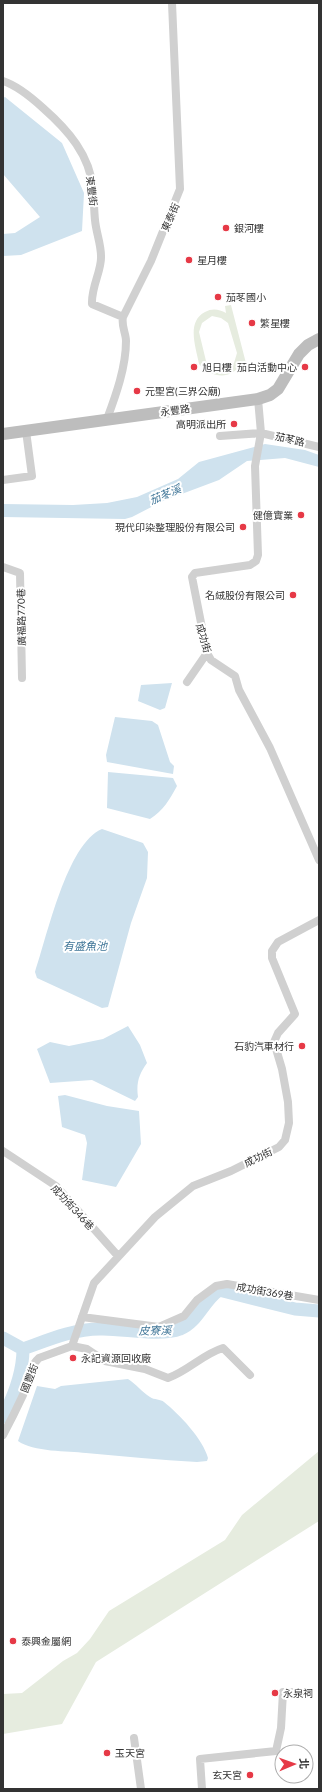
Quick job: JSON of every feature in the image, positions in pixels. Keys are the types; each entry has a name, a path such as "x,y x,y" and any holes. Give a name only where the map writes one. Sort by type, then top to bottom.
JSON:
{"street":[{"name":"東泰街","path":"123,317 151,261 180,189 172,3"},
{"name":"東豐街","path":"3,81 12,84 33,98 64,126 88,166 93,188 97,239 102,257 92,294 92,304 123,317"},
{"path":"107,419 124,360 126,340 122,323 123,317"},
{"name":"永豐路","path":"3,434 258,399 270,395 278,389 299,354 308,345 319,339"},
{"name":"茄苳路","path":"256,462 261,433 258,399"},
{"path":"3,480 32,476 26,431"},
{"path":"220,436 261,433"},
{"name":"茄苳路","path":"261,433 319,447"},
{"name":"成功街","path":"256,462 258,555 256,561 250,564 195,573 192,577 207,652 211,660 235,676 239,690 270,748 319,860"},
{"name":"廣福路770巷","path":"3,567 20,573 22,678"},
{"path":"187,682 207,652"},
{"name":"成功街","path":"73,1344 94,1283 155,1217 193,1186 231,1170 279,1146 285,1140 289,1123 288,1102 282,1069 274,1042 278,1033 295,1014 272,958 272,951 278,942 319,920"},
{"name":"成功街346巷","path":"3,1151 56,1186 118,1256"},
{"name":"成功街369巷","path":"82,1317 159,1327 184,1316 197,1300 216,1286 227,1284 319,1300"},
{"path":"73,1344 87,1349 105,1362 145,1369 168,1378 178,1375 213,1351 223,1348 250,1375"},
{"name":"國豐街","path":"3,1435 22,1396 30,1370 36,1361 39,1358 73,1344"},
{"path":"202,1789 200,1759 276,1751 281,1728 283,1692 291,1692"},
{"path":"134,1738 140,1789"}],"shaded area":[{"path":"231,305 248,371 242,372 240,365 231,373 220,375 209,372 199,364 194,328 199,316 210,310 226,313 225,306","holes":["212,316 221,318 228,323 237,353 234,363 225,370 213,368 206,361 199,332 202,323"]},
{"path":"319,1451 319,1521 96,1662 62,1724 3,1734 3,1694 22,1693 63,1661 77,1653 90,1639 109,1611 225,1540 242,1515"}],"water":[{"path":"5,97 62,143 84,193 82,231 21,255 3,256 3,234 15,233 40,217 3,174 3,98"},
{"name":"茄苳溪","path":"265,444 305,450 319,455 319,467 285,458 247,461 219,480 163,501 125,519 3,517 3,504 73,505 107,503 137,497 178,479 199,462"},
{"path":"172,683 165,708 160,710 138,701 141,685"},
{"path":"115,717 152,721 158,725 170,762 174,766 173,774 107,762 106,755"},
{"path":"108,772 173,778 177,786 169,800 155,816 150,819 107,808"},
{"name":"有盛魚池","path":"102,829 143,843 148,852 147,878 131,923 108,1007 102,1008 37,978 35,972 52,915 69,871 78,852 90,838"},
{"path":"128,1026 140,1045 147,1063 139,1079 137,1087 138,1097 135,1101 92,1080 50,1083 37,1049 50,1042 69,1046 103,1039"},
{"path":"65,1095 107,1106 139,1111 141,1144 116,1187 82,1180 87,1143 85,1135 62,1127 58,1096"},
{"path":"128,1379 153,1399 164,1402 183,1420 201,1443 208,1458 207,1461 183,1461 41,1449 24,1445 18,1441 37,1386 55,1389 61,1386"}],"waterway":[{"name":"皮寮溪","path":"23,1349 61,1336 90,1329 141,1332 162,1332 180,1329 191,1322 209,1299 219,1290 295,1309 319,1311"},
{"name":"皮寮溪","path":"3,1338 23,1349"},
{"path":"3,1417 11,1401 20,1376 23,1349"}],"place":[{"name":"銀河樓","path":"226,228"},
{"name":"星月樓","path":"189,260"},
{"name":"茄苳國小","path":"218,297"},
{"name":"繁星樓","path":"252,323"},
{"name":"旭日樓","path":"194,367"},
{"name":"茄白活動中心","path":"305,367"},
{"name":"元聖宮(三界公廟)","path":"137,391"},
{"name":"高明派出所","path":"234,424"},
{"name":"健億實業","path":"301,515"},
{"name":"現代印染整理股份有限公司","path":"243,527"},
{"name":"名絨股份有限公司","path":"293,595"},
{"name":"石豹汽車材行","path":"302,1046"},
{"name":"永記資源回收廠","path":"73,1358"},
{"name":"泰興金屬網","path":"13,1641"},
{"name":"永泉祠","path":"275,1693"},
{"name":"玉天宮","path":"107,1753"},
{"name":"玄天宮","path":"250,1775"}]}
